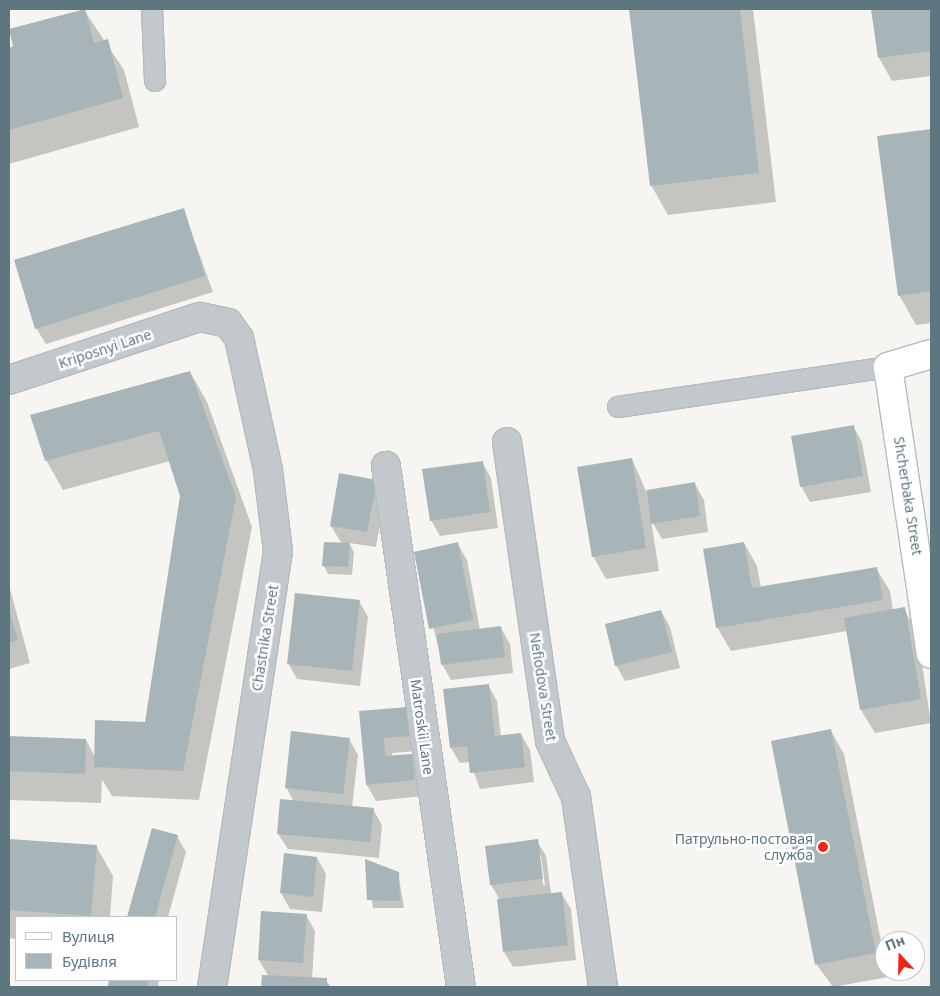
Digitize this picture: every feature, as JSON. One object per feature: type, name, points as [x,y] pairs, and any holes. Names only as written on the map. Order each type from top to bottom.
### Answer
[{"type":"main road","points":[[888,367],[931,354]]},
{"type":"main road","name":"Shcherbaka Street","points":[[888,367],[931,654]]},
{"type":"street","name":"Kriposnyi Lane","points":[[9,380],[200,317]]},
{"type":"street","name":"Chastnika Street","points":[[200,317],[228,323],[239,338],[268,470],[278,551],[212,987]]},
{"type":"street","name":"Nefiodova Street","points":[[507,442],[550,741],[576,796],[603,987]]},
{"type":"street","name":"Matroskii Lane","points":[[386,466],[462,987]]},
{"type":"lane","points":[[152,9],[155,80]]},
{"type":"lane","points":[[618,407],[888,367]]},
{"type":"building","points":[[85,9],[94,43],[108,39],[123,98],[9,130],[9,48],[13,46],[9,29]]},
{"type":"building","points":[[629,9],[740,9],[759,173],[650,186]]},
{"type":"building","points":[[871,9],[931,9],[931,51],[878,58]]},
{"type":"building","points":[[931,129],[931,291],[898,296],[877,136]]},
{"type":"building","points":[[184,208],[205,276],[35,329],[14,260]]},
{"type":"building","points":[[190,371],[236,497],[183,771],[94,767],[95,720],[145,722],[180,496],[159,431],[45,461],[30,415]]},
{"type":"building","points":[[854,425],[863,476],[800,487],[791,436]]},
{"type":"building","points":[[632,458],[646,548],[592,557],[577,467]]},
{"type":"building","points":[[483,461],[490,512],[430,521],[422,469]]},
{"type":"building","points":[[339,473],[377,480],[367,532],[330,526]]},
{"type":"building","points":[[695,482],[700,516],[651,524],[647,490]]},
{"type":"building","points":[[324,542],[350,543],[348,567],[322,566]]},
{"type":"building","points":[[458,542],[473,620],[429,629],[414,552]]},
{"type":"building","points":[[744,542],[752,588],[877,567],[883,600],[716,628],[703,549]]},
{"type":"building","points":[[295,593],[360,600],[352,671],[287,664]]},
{"type":"building","points":[[905,607],[921,699],[860,710],[844,618]]},
{"type":"building","points":[[9,610],[18,640],[9,643]]},
{"type":"building","points":[[661,610],[672,652],[615,666],[605,624]]},
{"type":"building","points":[[501,626],[505,657],[441,665],[437,634]]},
{"type":"building","points":[[489,684],[495,736],[521,733],[525,767],[470,773],[467,746],[450,748],[443,689]]},
{"type":"building","points":[[407,707],[409,736],[384,738],[385,756],[412,754],[415,780],[366,785],[359,711]]},
{"type":"building","points":[[831,729],[875,953],[815,965],[771,741]]},
{"type":"building","points":[[291,731],[350,738],[343,794],[285,788]]},
{"type":"building","points":[[9,736],[86,739],[85,774],[9,771]]},
{"type":"building","points":[[280,799],[374,808],[370,842],[277,834]]},
{"type":"building","points":[[152,828],[178,835],[155,916],[127,916]]},
{"type":"building","points":[[9,839],[97,845],[91,916],[9,910]]},
{"type":"building","points":[[538,839],[543,879],[490,885],[485,846]]},
{"type":"building","points":[[284,853],[317,857],[313,897],[280,893]]},
{"type":"building","points":[[365,859],[399,872],[400,901],[367,900]]},
{"type":"building","points":[[562,892],[568,945],[503,952],[497,899]]},
{"type":"building","points":[[261,911],[307,914],[303,963],[258,960]]},
{"type":"building","points":[[262,975],[327,978],[327,987],[261,987]]},
{"type":"building","points":[[109,981],[148,981],[148,987],[108,987]]},
{"type":"place","name":"Патрульно-постовая служба","points":[[823,847]]}]
